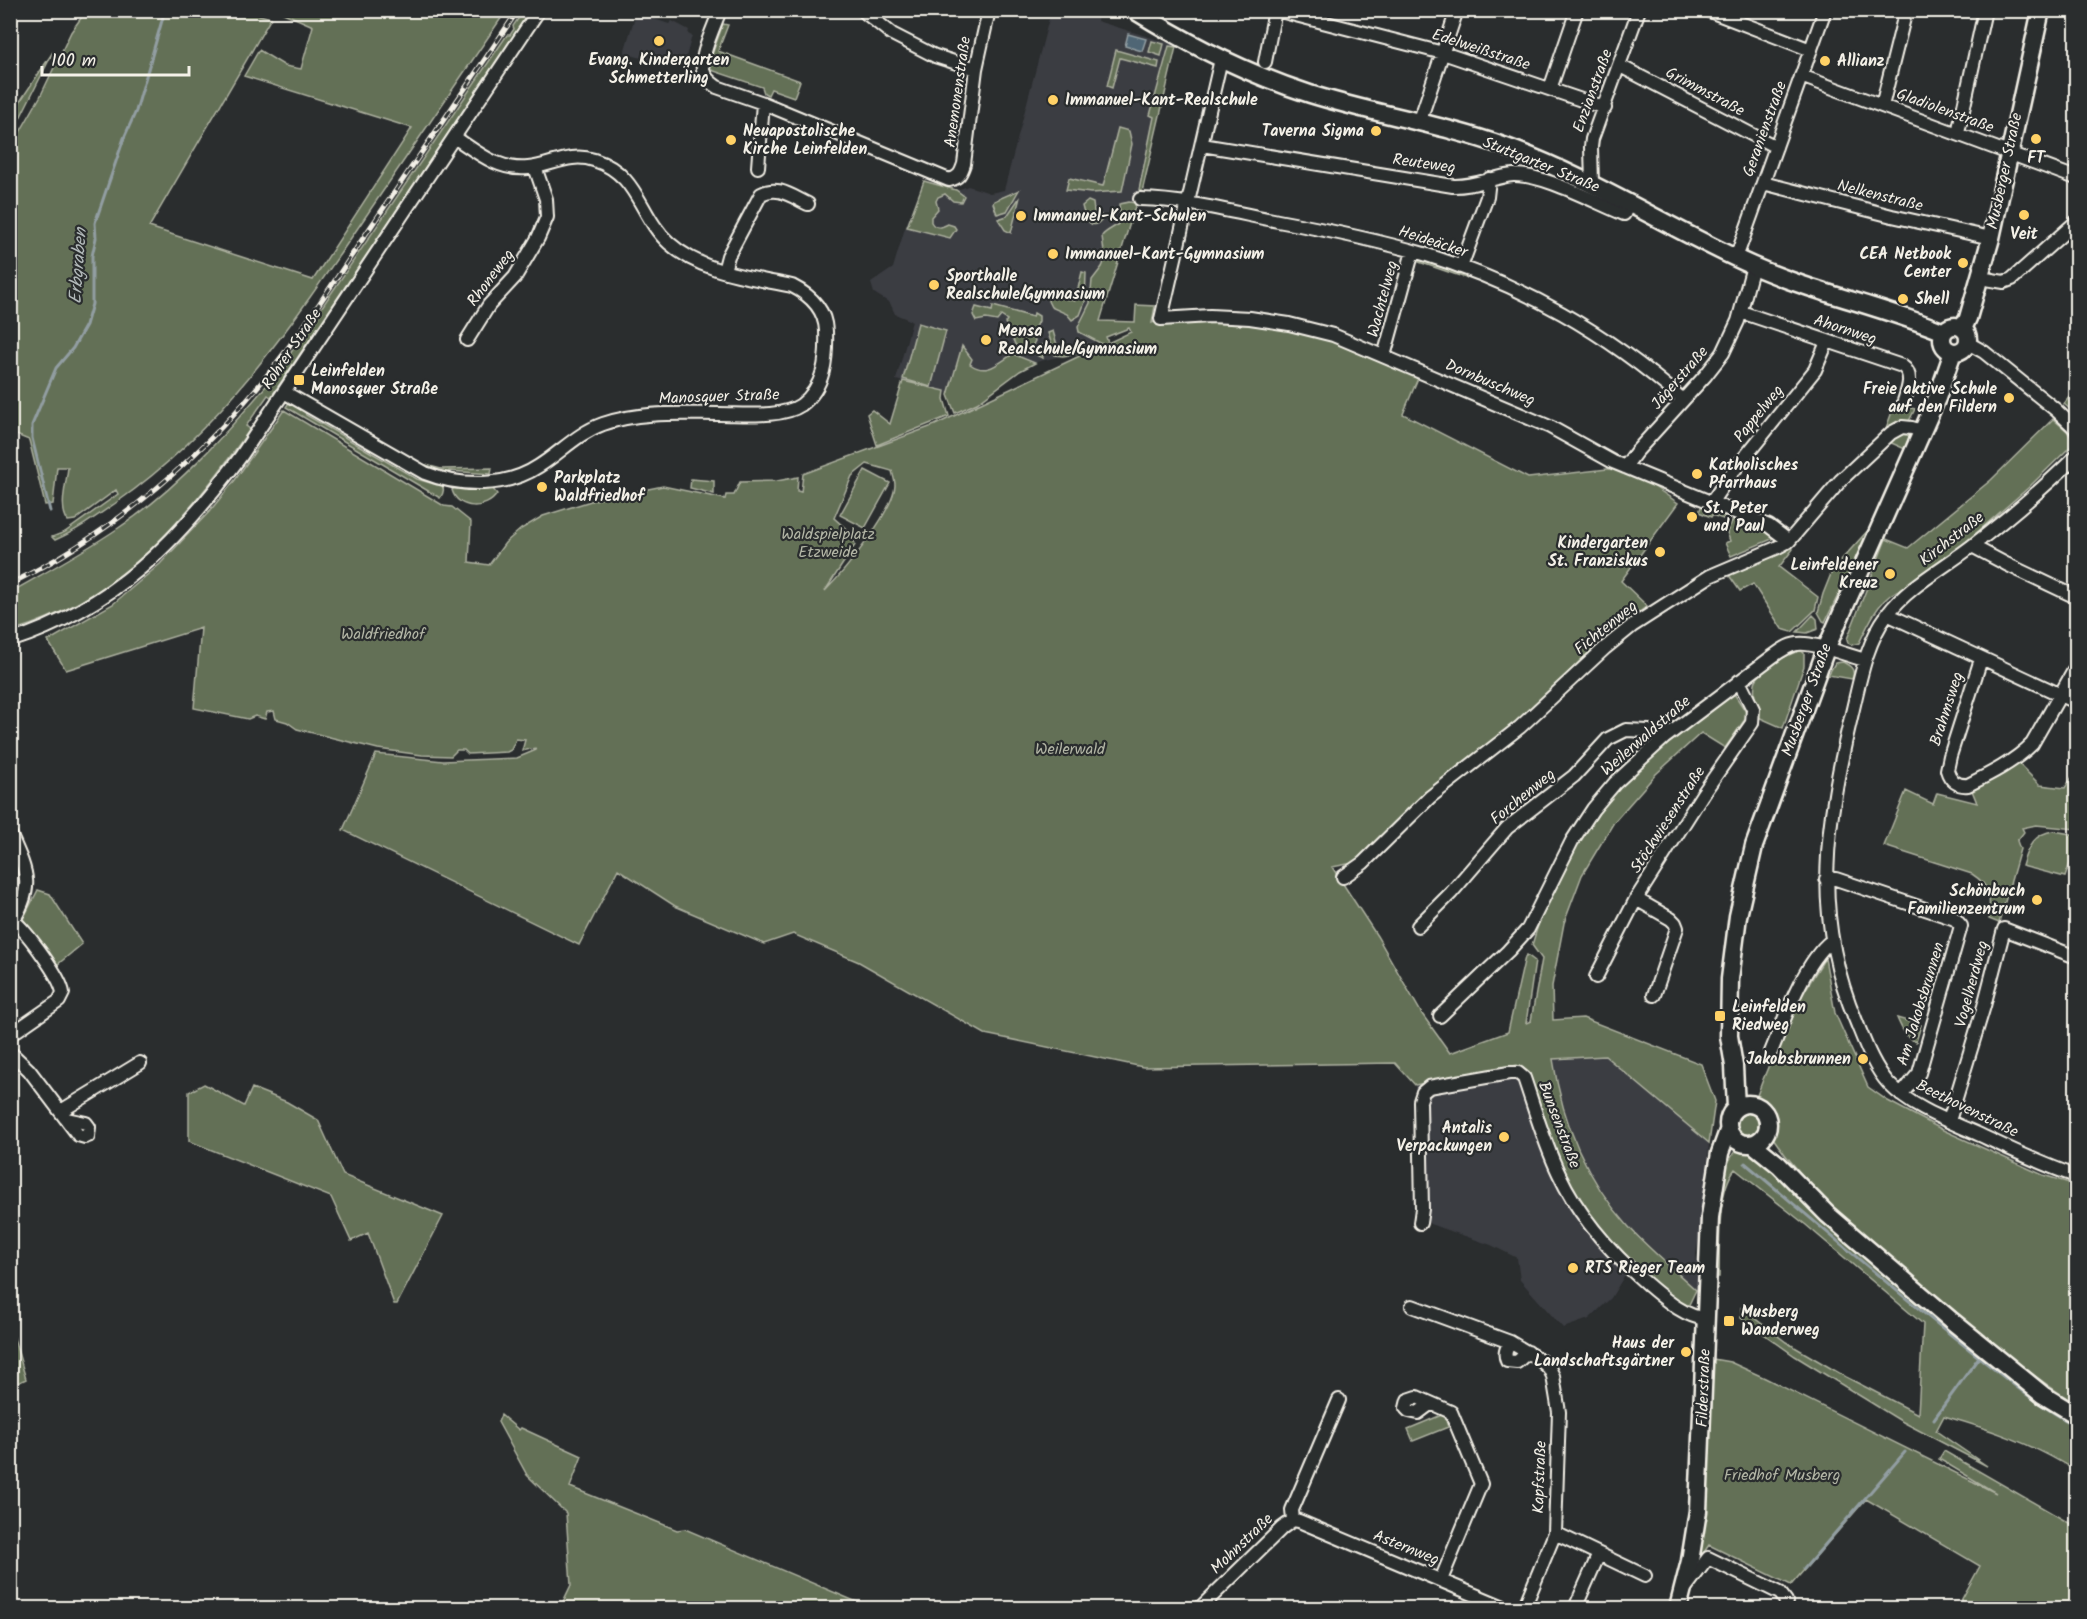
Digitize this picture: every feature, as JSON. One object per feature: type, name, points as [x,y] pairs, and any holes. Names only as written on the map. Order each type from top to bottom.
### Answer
[{"type":"main road","name":"Stuttgarter Straße","points":[[1134,10],[1174,35],[1266,79],[1310,94],[1508,148],[1592,184],[1754,266],[1814,289],[1944,332]]},
{"type":"main road","name":"Musberger Straße","points":[[1965,336],[1991,238],[2041,10]]},
{"type":"main road","points":[[1951,327],[1965,336],[1964,349],[1953,352],[1944,347],[1942,342],[1944,332],[1951,327]]},
{"type":"main road","name":"Musberger Straße","points":[[1746,1138],[1768,1129],[1767,1118],[1762,1109],[1744,1106],[1729,1036],[1729,996],[1735,935],[1742,895],[1765,814],[1826,649],[1937,398],[1953,352]]},
{"type":"main road","name":"Filderstraße","points":[[1678,1608],[1694,1544],[1699,1503],[1710,1217],[1720,1152],[1746,1138],[1728,1118],[1744,1106]]},
{"type":"main road","points":[[1746,1138],[1779,1165],[1827,1214],[1952,1322],[2025,1381],[2076,1415]]},
{"type":"street","name":"Rohrer Straße","points":[[10,641],[58,622],[102,599],[142,568],[187,522],[221,482],[284,392],[539,10]]},
{"type":"street","points":[[720,10],[702,68],[705,75],[717,87],[763,103],[758,167]]},
{"type":"street","points":[[862,10],[892,34],[935,56],[976,69]]},
{"type":"street","name":"Anemonenstraße","points":[[763,103],[943,178],[949,180],[957,177],[964,164],[976,69],[989,10]]},
{"type":"street","points":[[1265,62],[1276,10]]},
{"type":"street","name":"Edelweißstraße","points":[[1276,10],[1443,53],[1605,108]]},
{"type":"street","points":[[1419,123],[1457,10]]},
{"type":"street","points":[[1550,89],[1577,10]]},
{"type":"street","name":"Enzianstraße","points":[[1592,184],[1591,147],[1639,10]]},
{"type":"street","points":[[1707,10],[1723,13],[1811,50]]},
{"type":"street","name":"Geranienstraße","points":[[1736,258],[1825,10]]},
{"type":"street","points":[[1882,106],[1906,10]]},
{"type":"street","points":[[1958,133],[1986,10]]},
{"type":"street","points":[[1188,203],[1221,59]]},
{"type":"street","name":"Grimmstraße","points":[[1620,66],[1776,147]]},
{"type":"street","name":"Gladiolenstraße","points":[[1801,76],[2076,178]]},
{"type":"street","name":"Manosquer Straße","points":[[284,392],[425,473],[450,481],[471,483],[500,481],[530,471],[580,435],[601,424],[625,417],[771,414],[788,411],[800,405],[812,393],[823,373],[826,354],[826,327],[819,308],[813,300],[792,286],[724,271],[696,262],[668,242],[650,219],[629,183],[620,174],[598,162],[572,157],[535,167],[501,166],[486,159],[454,137]]},
{"type":"street","name":"Reuteweg","points":[[1202,145],[1454,186],[1469,186],[1489,179],[1512,175],[1533,177],[1624,214],[1629,202]]},
{"type":"street","name":"Rhoneweg","points":[[467,340],[489,305],[515,278],[547,217],[546,199],[535,167]]},
{"type":"street","points":[[1461,267],[1487,197],[1489,179]]},
{"type":"street","name":"Nelkenstraße","points":[[1763,183],[1892,216],[1991,238]]},
{"type":"street","points":[[724,271],[728,256],[760,194],[776,189],[808,204]]},
{"type":"street","name":"Heideäcker","points":[[1140,200],[1173,200],[1345,234],[1413,251],[1461,267],[1527,295],[1578,322],[1637,361],[1683,400]]},
{"type":"street","name":"Dornbuschweg","points":[[1188,203],[1161,319],[1233,317],[1279,322],[1316,330],[1384,356],[1550,427],[1625,467],[1769,526],[1789,541]]},
{"type":"street","points":[[1980,278],[2004,282],[2012,279],[2076,222]]},
{"type":"street","name":"Wachtelweg","points":[[1384,356],[1413,251]]},
{"type":"street","name":"Jägerstraße","points":[[1625,467],[1723,353],[1741,312],[1754,266]]},
{"type":"street","name":"Ahornweg","points":[[1741,312],[1906,369],[1909,381],[1904,401]]},
{"type":"street","points":[[1965,336],[2076,429]]},
{"type":"street","name":"Pappelweg","points":[[1711,503],[1728,478],[1815,370],[1827,342]]},
{"type":"street","name":"Fichtenweg","points":[[1343,877],[1363,863],[1430,797],[1520,727],[1632,626],[1710,576],[1789,541],[1852,469],[1896,429],[1902,427],[1922,431]]},
{"type":"street","name":"Kirchstraße","points":[[1865,660],[1877,630],[1887,614],[1901,599],[1972,546],[2076,456]]},
{"type":"street","points":[[1972,546],[2076,597]]},
{"type":"street","points":[[1887,614],[2076,702]]},
{"type":"street","name":"Weilerwaldstraße","points":[[1440,1016],[1523,936],[1538,912],[1564,854],[1593,809],[1628,770],[1664,738],[1739,681],[1790,646],[1804,643],[1826,649]]},
{"type":"street","points":[[1826,649],[1865,660]]},
{"type":"street","name":"Brahmsweg","points":[[1981,659],[1950,756],[1947,770],[1954,782],[1968,785],[2022,754],[2040,732],[2061,695]]},
{"type":"street","name":"Beethovenstraße","points":[[1865,660],[1841,759],[1832,814],[1826,879],[1831,941],[1844,992],[1867,1047],[1884,1076],[1901,1095],[1949,1121],[2042,1164],[2076,1176]]},
{"type":"street","points":[[2061,695],[2076,667]]},
{"type":"street","name":"Stöckwiesenstraße","points":[[1596,977],[1636,899],[1702,795],[1752,723],[1753,709],[1739,681]]},
{"type":"street","name":"Forchenweg","points":[[1418,926],[1451,893],[1508,828],[1574,776],[1612,736],[1626,730],[1649,731],[1664,738]]},
{"type":"street","points":[[10,834],[28,882],[24,902],[12,924],[33,944],[59,980],[63,993],[59,1001],[10,1035]]},
{"type":"street","name":"Am Jakobsbrunnen","points":[[1826,879],[1836,879],[1957,914],[1961,926],[1926,1054],[1919,1073],[1901,1095]]},
{"type":"street","points":[[1636,899],[1671,919],[1677,928],[1654,995]]},
{"type":"street","name":"Vogelherdweg","points":[[1949,1121],[1984,1006],[2004,929],[2076,957]]},
{"type":"street","points":[[1771,1052],[1811,963],[1822,948],[1831,941]]},
{"type":"street","points":[[10,1052],[29,1070],[64,1115],[140,1063]]},
{"type":"street","name":"Bunsenstraße","points":[[1420,1222],[1422,1209],[1420,1101],[1423,1092],[1429,1087],[1518,1073],[1524,1078],[1558,1173],[1574,1202],[1594,1230],[1624,1264],[1668,1302],[1690,1316],[1706,1319]]},
{"type":"street","name":"Kapfstraße","points":[[1412,1306],[1510,1342],[1549,1368],[1558,1396],[1559,1412],[1555,1533],[1524,1608]]},
{"type":"street","points":[[1510,1342],[1506,1350],[1507,1361],[1517,1362],[1528,1352]]},
{"type":"street","name":"Mohnstraße","points":[[1200,1608],[1293,1520],[1293,1510],[1339,1400]]},
{"type":"street","points":[[1430,1404],[1447,1409],[1454,1415],[1481,1485],[1441,1580]]},
{"type":"street","name":"Asternweg","points":[[1293,1520],[1506,1608]]},
{"type":"street","points":[[1555,1533],[1645,1576]]},
{"type":"street","points":[[1575,1608],[1599,1554]]},
{"type":"street","points":[[1684,1590],[1708,1558],[1780,1593],[1786,1601],[1785,1608]]},
{"type":"shaded area","name":"Immanuel-Kant-Schulen","points":[[1051,11],[1099,11],[1097,21],[1175,45],[1136,203],[1092,349],[1032,363],[1013,374],[978,401],[896,380],[912,321],[895,314],[890,303],[874,293],[871,283],[893,268],[905,228],[924,182],[954,191],[968,186],[990,193],[1004,190]]},
{"type":"shaded area","name":"Evang. Kindergarten Schmetterling","points":[[636,13],[669,24],[672,21],[689,30],[688,34],[692,36],[685,60],[676,68],[624,53]]},
{"type":"shaded area","points":[[1605,1056],[1709,1143],[1704,1207],[1696,1254],[1698,1281],[1696,1290],[1627,1225],[1588,1172],[1567,1121],[1558,1092],[1553,1059]]},
{"type":"shaded area","points":[[1518,1065],[1629,1268],[1611,1298],[1589,1319],[1563,1328],[1520,1280],[1517,1258],[1491,1245],[1426,1221],[1417,1150],[1415,1085]]},
{"type":"green space","points":[[524,10],[527,11],[527,16],[271,397],[268,395],[246,426],[250,429],[202,494],[148,552],[118,577],[85,599],[50,617],[11,631],[11,592],[104,537],[162,495],[203,457],[277,373],[507,35],[510,35]]},
{"type":"green space","points":[[86,11],[244,11],[271,18],[149,227],[313,280],[412,128],[244,76],[259,50],[285,66],[301,69],[313,26],[281,12],[506,11],[313,292],[255,370],[191,441],[155,473],[95,518],[55,540],[52,537],[65,532],[118,494],[116,490],[75,520],[68,521],[63,502],[68,467],[57,467],[53,504],[45,505],[29,440],[14,434],[11,426],[11,148],[40,97],[71,32]]},
{"type":"green space","points":[[723,24],[728,25],[718,51],[800,81],[794,97],[771,89],[768,95],[764,93],[762,87],[711,70],[710,60]]},
{"type":"green space","points":[[1152,41],[1164,44],[1161,56],[1149,52]]},
{"type":"green space","points":[[1169,46],[1176,47],[1142,192],[1139,190],[1154,117],[1150,115]]},
{"type":"green space","points":[[1116,50],[1159,62],[1158,68],[1120,58],[1112,88],[1107,86]]},
{"type":"green space","points":[[53,52],[11,136],[11,115]]},
{"type":"green space","points":[[1118,128],[1129,131],[1132,144],[1122,191],[1091,193],[1066,190],[1069,178],[1103,186]]},
{"type":"green space","points":[[924,181],[956,190],[964,196],[961,202],[953,201],[945,194],[938,197],[936,201],[938,209],[931,217],[931,222],[936,227],[948,224],[954,226],[956,229],[950,238],[907,227]]},
{"type":"green space","points":[[1019,190],[1007,211],[997,214],[994,201]]},
{"type":"green space","points":[[1020,197],[1011,233],[1005,230],[998,219],[1007,216]]},
{"type":"green space","points":[[1088,201],[1093,203],[1094,211],[1101,215],[1101,220],[1094,225],[1088,221],[1082,206]]},
{"type":"green space","name":"Weilerwald","points":[[1136,203],[1100,321],[1135,322],[1136,305],[1155,306],[1152,323],[1161,319],[1289,324],[1421,371],[1403,414],[1528,478],[1625,467],[1678,503],[1621,581],[1647,606],[1586,655],[1523,718],[1353,863],[1332,867],[1377,936],[1422,1014],[1450,1053],[1508,1032],[1527,955],[1535,961],[1526,1023],[1531,1021],[1542,959],[1532,945],[1541,916],[1563,862],[1598,808],[1647,758],[1733,692],[1748,715],[1725,748],[1701,733],[1656,774],[1614,822],[1582,875],[1564,923],[1552,986],[1553,1020],[1583,1018],[1701,1064],[1715,1101],[1709,1143],[1605,1056],[1553,1059],[1570,1127],[1588,1169],[1600,1189],[1628,1226],[1696,1290],[1685,1313],[1668,1302],[1574,1202],[1517,1065],[1415,1085],[1395,1063],[1143,1067],[985,1034],[859,962],[793,934],[764,944],[675,906],[618,869],[579,945],[343,830],[376,754],[443,761],[517,758],[536,750],[535,748],[522,751],[525,740],[516,739],[511,750],[507,752],[468,754],[464,750],[457,750],[451,756],[422,755],[378,749],[297,729],[287,722],[276,719],[274,711],[267,712],[265,719],[255,716],[248,719],[194,708],[201,628],[66,670],[48,641],[113,604],[160,564],[209,512],[235,480],[284,410],[444,506],[452,507],[471,522],[469,562],[489,565],[505,543],[521,529],[543,516],[594,500],[663,486],[725,499],[726,495],[734,495],[740,482],[777,481],[798,477],[797,491],[801,492],[803,474],[935,425],[1088,352],[1063,356],[1055,355],[1053,348],[1042,350],[1043,358],[1038,356],[1035,353],[1041,345],[1052,345],[1048,333],[1053,331],[1059,352],[1085,346],[1085,344],[1092,345],[1093,350],[1104,345],[1079,332],[1078,327],[1090,303],[1092,280],[1105,260],[1102,236],[1121,221],[1119,204]],"holes":[[[1129,328],[1131,332],[1108,343],[1106,337]],[[867,464],[892,471],[895,485],[892,496],[867,541],[825,591],[855,545],[853,535],[834,518],[852,476]]]},
{"type":"green space","points":[[1420,258],[1468,274],[1466,278],[1419,262]]},
{"type":"green space","points":[[1082,272],[1086,273],[1085,302],[1080,315],[1072,320],[1067,314],[1051,307],[1048,301],[1050,295],[1075,301]]},
{"type":"green space","points":[[993,306],[1033,317],[1034,313],[1039,316],[1033,333],[1035,341],[1030,350],[1024,352],[1014,343],[1005,323],[1007,320],[1001,316],[997,321],[986,319],[976,321],[973,315],[976,307],[992,311]]},
{"type":"green space","points":[[918,323],[946,331],[931,387],[903,379]]},
{"type":"green space","points":[[962,346],[972,359],[970,364],[982,369],[992,367],[1013,354],[1035,363],[1020,371],[977,403],[955,413],[948,395]]},
{"type":"green space","points":[[903,381],[945,391],[944,399],[949,416],[877,445],[867,414],[872,410],[890,424]]},
{"type":"green space","points":[[2076,388],[2076,414],[2064,404]]},
{"type":"green space","points":[[290,401],[304,408],[306,415],[417,479],[437,485],[440,483],[443,492],[440,498],[286,407]]},
{"type":"green space","points":[[1895,404],[1915,409],[1906,427],[1910,433],[1905,449],[1887,441],[1897,432],[1895,424],[1886,428]]},
{"type":"green space","points":[[2053,419],[2067,431],[2073,440],[2071,446],[2028,488],[1968,540],[1904,588],[1888,597],[1876,611],[1859,643],[1852,645],[1848,643],[1847,639],[1886,539],[1908,548],[1991,480]]},
{"type":"green space","points":[[426,465],[441,469],[492,468],[491,474],[449,471],[445,475],[424,467]]},
{"type":"green space","points":[[865,470],[890,483],[865,528],[840,515]]},
{"type":"green space","points":[[691,479],[714,481],[714,494],[690,488]]},
{"type":"green space","points":[[456,486],[474,489],[492,488],[497,494],[487,503],[466,505],[455,497],[452,490]]},
{"type":"green space","points":[[1702,505],[1725,514],[1723,519],[1699,512]]},
{"type":"green space","points":[[1734,518],[1770,532],[1772,539],[1731,556],[1725,543],[1730,541],[1727,532]]},
{"type":"green space","points":[[1871,527],[1825,622],[1818,612],[1833,569]]},
{"type":"green space","points":[[1792,546],[1793,549],[1779,567],[1818,597],[1815,610],[1792,632],[1782,629],[1753,584],[1740,591],[1726,571]]},
{"type":"green space","points":[[1813,615],[1817,619],[1818,629],[1807,633],[1797,632]]},
{"type":"green space","points":[[1801,651],[1804,653],[1804,666],[1783,728],[1758,717],[1755,683],[1762,673],[1775,663]]},
{"type":"green space","points":[[1843,662],[1852,669],[1852,679],[1828,675],[1835,663]]},
{"type":"green space","points":[[2016,761],[2040,785],[2065,788],[2076,771],[2076,829],[2036,825],[2022,828],[2024,832],[2017,841],[2020,849],[1999,923],[1989,919],[1988,893],[1983,883],[1972,874],[1884,846],[1906,791],[1933,804],[1937,793],[1977,803],[1971,788]]},
{"type":"green space","points":[[2054,831],[2076,835],[2076,846],[2065,877],[2022,866],[2026,853],[2036,838]]},
{"type":"green space","points":[[38,890],[50,894],[82,944],[57,965],[23,919]]},
{"type":"green space","points":[[1825,958],[1835,1013],[1868,1087],[1888,1101],[1943,1130],[2043,1175],[2076,1185],[2076,1404],[2037,1378],[2000,1349],[1845,1218],[1789,1160],[1773,1138],[1774,1114],[1768,1106],[1756,1098],[1786,1026]]},
{"type":"green space","points":[[1897,1018],[1921,1025],[1916,1042],[1906,1035]]},
{"type":"green space","points":[[204,1084],[244,1106],[252,1088],[287,1102],[318,1120],[343,1175],[443,1216],[397,1304],[394,1304],[368,1233],[351,1241],[331,1197],[189,1141],[189,1092]]},
{"type":"green space","points":[[1748,1109],[1758,1113],[1762,1123],[1758,1133],[1748,1137],[1738,1133],[1734,1123],[1738,1113]]},
{"type":"green space","points":[[1739,1149],[1747,1149],[1767,1162],[1788,1186],[1860,1252],[2076,1419],[2076,1471],[2012,1439],[1944,1416],[1936,1431],[1987,1466],[1901,1421],[1795,1356],[1741,1318],[1741,1308],[1786,1342],[1846,1377],[1918,1414],[1923,1324],[1806,1225],[1735,1169],[1729,1179],[1722,1206],[1719,1277],[1714,1277],[1720,1190],[1724,1172]]},
{"type":"green space","points":[[10,1325],[26,1379],[11,1386],[10,1386]]},
{"type":"green space","name":"Friedhof Musberg","points":[[1713,1359],[1730,1362],[1765,1378],[1996,1493],[1939,1459],[1944,1451],[2076,1527],[2076,1608],[1957,1608],[1980,1566],[1866,1499],[1791,1585],[1709,1545],[1697,1562]]},
{"type":"green space","points":[[1444,1414],[1448,1427],[1413,1441],[1408,1429]]},
{"type":"green space","points":[[501,1415],[519,1430],[521,1428],[582,1456],[570,1487],[677,1530],[685,1529],[871,1608],[560,1608],[571,1585],[566,1513],[527,1475],[498,1422]]},
{"type":"water","points":[[1128,34],[1146,39],[1142,51],[1125,46]]},
{"type":"waterway","name":"Erbgraben","points":[[50,511],[32,438],[32,425],[56,368],[73,348],[86,325],[92,304],[95,223],[124,138],[136,111],[163,17]]},
{"type":"waterway","points":[[1745,1163],[1992,1368],[2033,1399],[2076,1426]]},
{"type":"waterway","points":[[1934,1419],[1979,1357]]},
{"type":"waterway","points":[[1804,1569],[1905,1452]]},
{"type":"railway","points":[[10,584],[80,544],[114,522],[146,497],[205,444],[260,384],[304,326],[518,10]]},
{"type":"place","name":"Evang. Kindergarten Schmetterling","points":[[659,41]]},
{"type":"place","name":"Allianz","points":[[1825,61]]},
{"type":"place","name":"Immanuel-Kant-Realschule","points":[[1053,100]]},
{"type":"place","name":"Taverna Sigma","points":[[1376,131]]},
{"type":"place","name":"FT","points":[[2036,139]]},
{"type":"place","name":"Neuapostolische Kirche Leinfelden","points":[[731,140]]},
{"type":"place","name":"Veit","points":[[2024,215]]},
{"type":"place","name":"Immanuel-Kant-Schulen","points":[[1021,216]]},
{"type":"place","name":"Immanuel-Kant-Gymnasium","points":[[1053,254]]},
{"type":"place","name":"CEA Netbook Center","points":[[1963,263]]},
{"type":"place","name":"Sporthalle Realschule/Gymnasium","points":[[934,285]]},
{"type":"place","name":"Shell","points":[[1903,299]]},
{"type":"place","name":"Mensa Realschule/Gymnasium","points":[[986,340]]},
{"type":"place","name":"Leinfelden Manosquer Straße","points":[[299,380]]},
{"type":"place","name":"Freie aktive Schule auf den Fildern","points":[[2009,398]]},
{"type":"place","name":"Katholisches Pfarrhaus","points":[[1697,474]]},
{"type":"place","name":"Parkplatz Waldfriedhof","points":[[542,487]]},
{"type":"place","name":"St. Peter und Paul","points":[[1692,517]]},
{"type":"place","name":"Kindergarten St. Franziskus","points":[[1660,552]]},
{"type":"place","name":"Leinfeldener Kreuz","points":[[1890,574]]},
{"type":"place","name":"Schönbuch Familienzentrum","points":[[2037,900]]},
{"type":"place","name":"Leinfelden Riedweg","points":[[1720,1016]]},
{"type":"place","name":"Jakobsbrunnen","points":[[1863,1059]]},
{"type":"place","name":"Antalis Verpackungen","points":[[1504,1137]]},
{"type":"place","name":"RTS Rieger Team","points":[[1573,1268]]},
{"type":"place","name":"Musberg Wanderweg","points":[[1729,1321]]},
{"type":"place","name":"Haus der Landschaftsgärtner","points":[[1686,1352]]},
{"type":"park label","name":"Waldspielplatz Etzweide","points":[[828,543]]},
{"type":"park label","name":"Waldfriedhof","points":[[383,634]]}]
